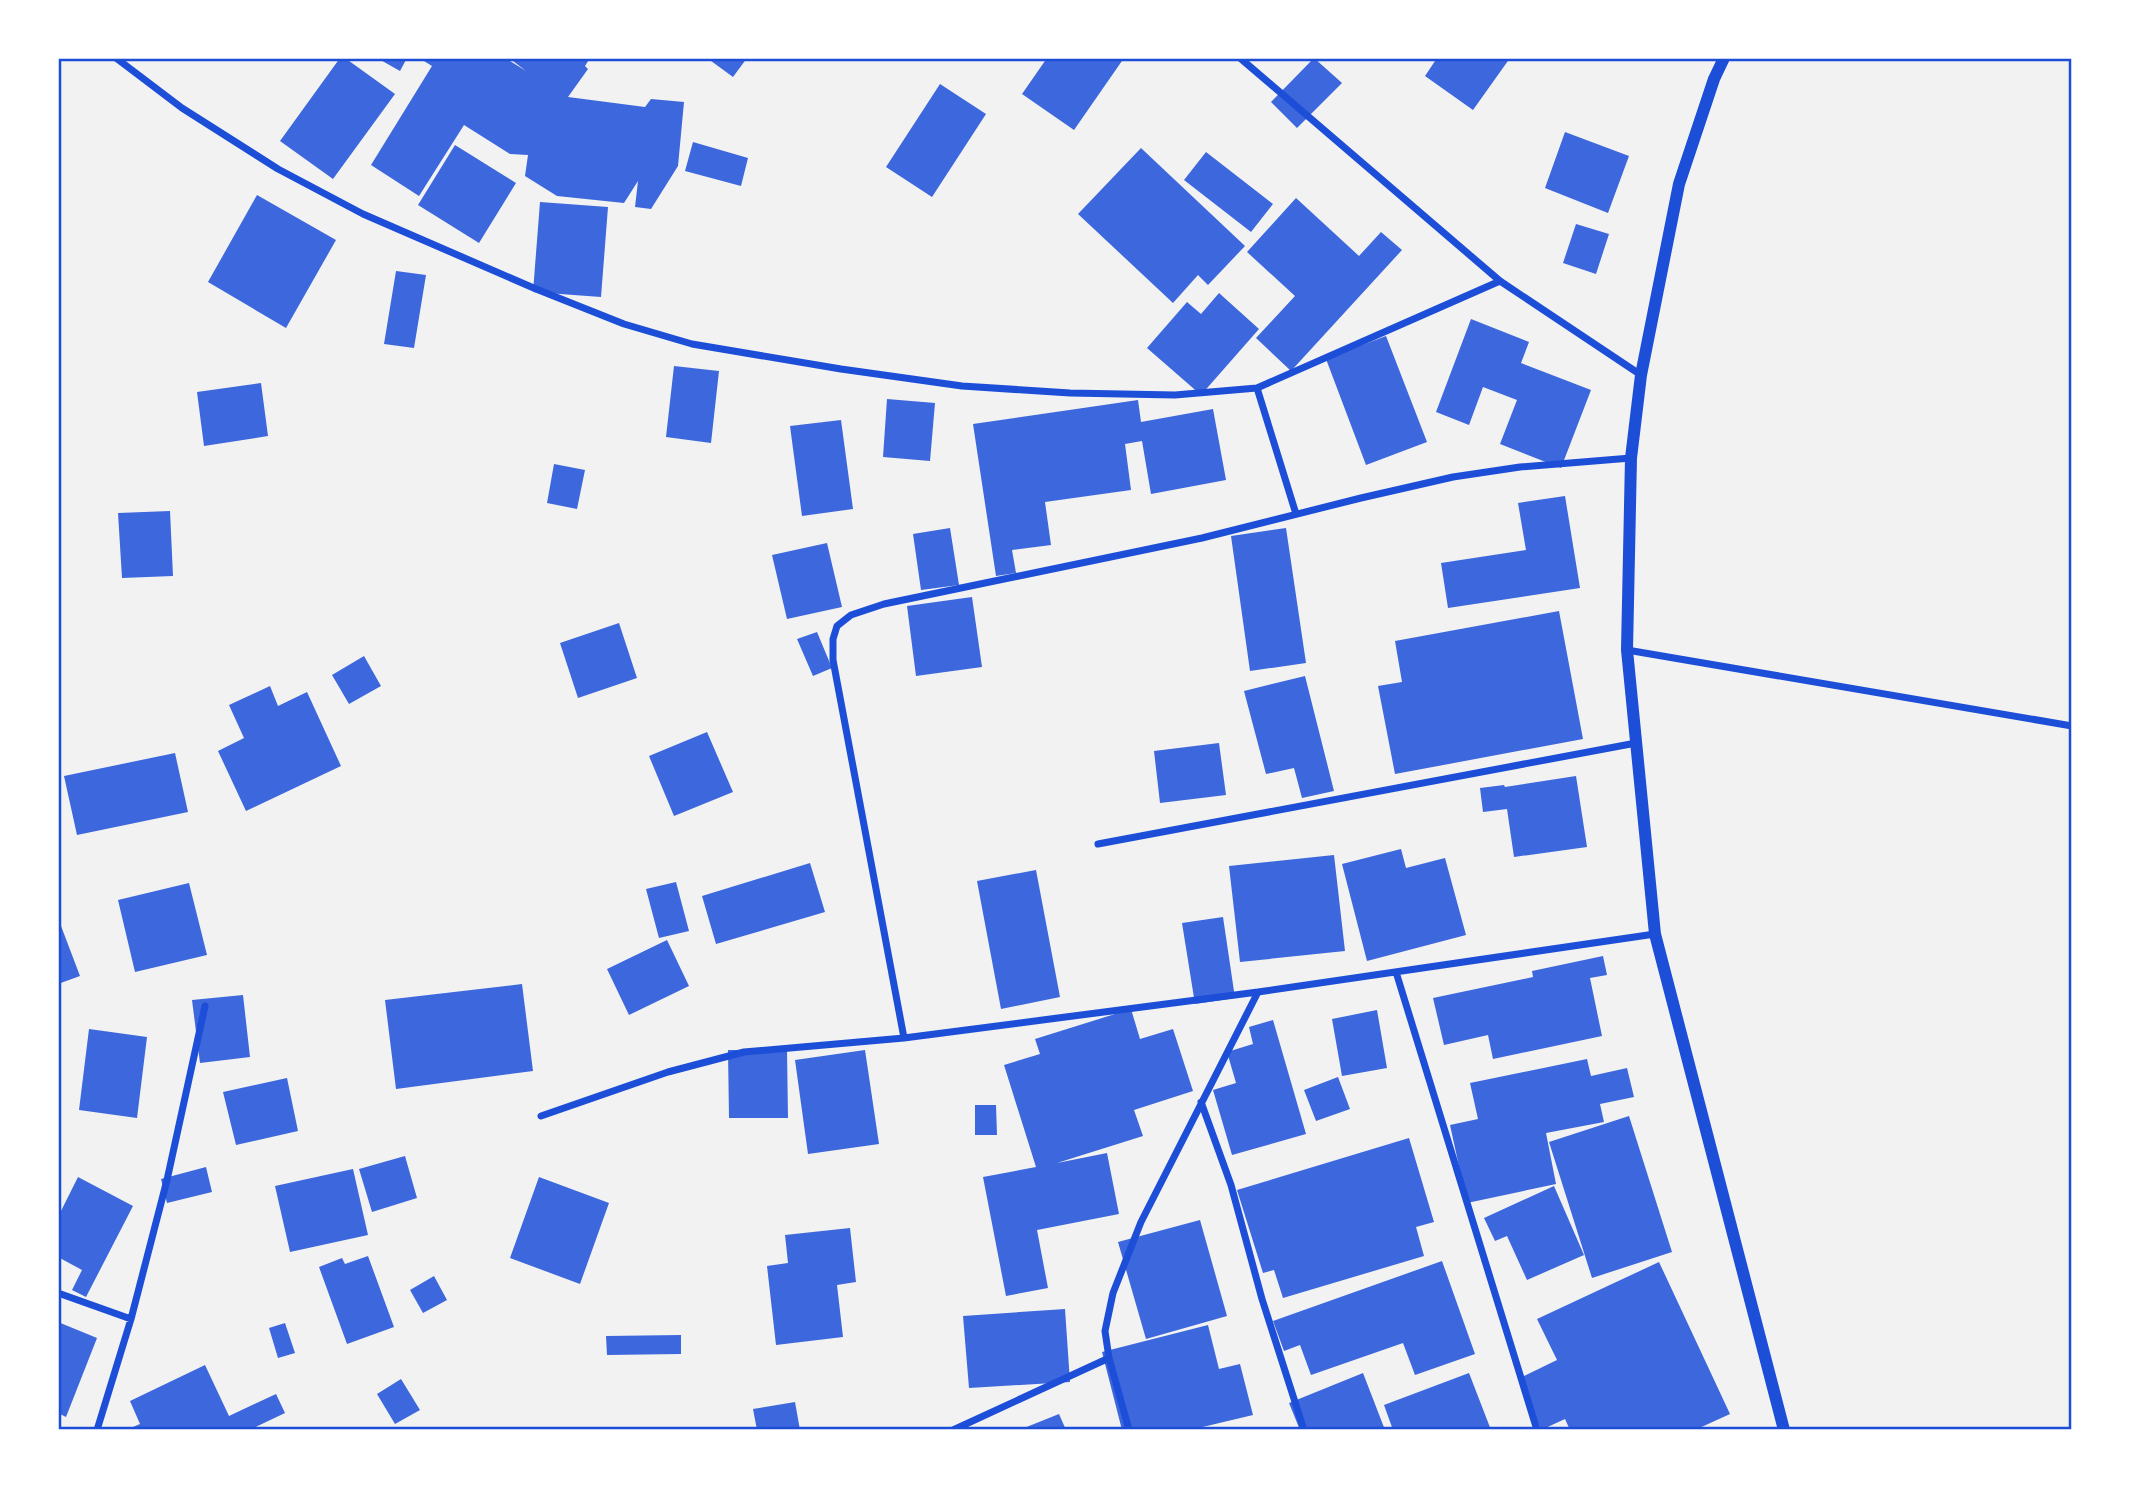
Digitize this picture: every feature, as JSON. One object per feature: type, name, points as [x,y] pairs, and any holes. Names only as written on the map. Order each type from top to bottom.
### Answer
[{"type":"street","points":[[116,58],[182,108],[278,169],[363,214],[536,289],[624,324],[692,344],[841,369],[962,386],[1069,393],[1175,395],[1257,388],[1500,281]]},
{"type":"street","points":[[1240,58],[1500,281],[1640,375]]},
{"type":"street","points":[[1724,58],[1714,79],[1679,184],[1640,375],[1631,457],[1627,650],[1654,934],[1784,1430]]},
{"type":"street","points":[[1257,388],[1297,514]]},
{"type":"street","points":[[904,1038],[833,660],[833,639],[837,626],[851,615],[884,604],[1202,538],[1453,477],[1520,467],[1631,457]]},
{"type":"street","points":[[1627,650],[2072,726]]},
{"type":"street","points":[[1098,844],[1636,743]]},
{"type":"street","points":[[541,1116],[718,1057],[744,1052],[904,1038],[1258,992],[1654,934]]},
{"type":"street","points":[[1396,972],[1537,1430]]},
{"type":"street","points":[[1129,1430],[1109,1358],[1105,1331],[1114,1293],[1140,1223],[1258,992]]},
{"type":"street","points":[[97,1430],[131,1319],[167,1180],[205,1006]]},
{"type":"street","points":[[1201,1102],[1231,1185],[1262,1299],[1304,1430]]},
{"type":"street","points":[[58,1293],[131,1319]]},
{"type":"street","points":[[953,1430],[1109,1358]]},
{"type":"building","points":[[340,58],[345,58],[395,94],[333,179],[280,141]]},
{"type":"building","points":[[377,58],[407,58],[400,71]]},
{"type":"building","points":[[426,58],[505,58],[526,71],[509,58],[590,58],[585,66],[588,69],[568,97],[645,107],[651,99],[684,102],[678,166],[651,209],[635,207],[638,181],[624,203],[557,196],[525,176],[528,155],[510,154],[464,125],[419,196],[371,165],[432,66],[424,61]]},
{"type":"building","points":[[707,58],[747,58],[733,77]]},
{"type":"building","points":[[1047,58],[1124,58],[1074,130],[1022,94]]},
{"type":"building","points":[[1314,58],[1342,83],[1297,128],[1271,102]]},
{"type":"building","points":[[1437,58],[1510,58],[1473,110],[1425,76]]},
{"type":"building","points":[[940,84],[986,114],[932,197],[886,167]]},
{"type":"building","points":[[1565,132],[1629,156],[1608,213],[1545,188]]},
{"type":"building","points":[[693,142],[748,158],[741,186],[685,171]]},
{"type":"building","points":[[455,145],[516,183],[479,243],[418,205]]},
{"type":"building","points":[[1141,148],[1245,246],[1208,285],[1198,275],[1173,303],[1078,214]]},
{"type":"building","points":[[1206,152],[1273,204],[1251,232],[1184,180]]},
{"type":"building","points":[[257,195],[336,240],[286,328],[208,282]]},
{"type":"building","points":[[1296,198],[1359,256],[1381,232],[1402,250],[1291,371],[1256,338],[1295,296],[1247,252]]},
{"type":"building","points":[[540,202],[608,207],[601,297],[533,292]]},
{"type":"building","points":[[1576,224],[1609,234],[1596,274],[1563,263]]},
{"type":"building","points":[[396,271],[426,275],[414,348],[384,344]]},
{"type":"building","points":[[1219,293],[1259,329],[1201,395],[1147,348],[1187,302],[1201,314]]},
{"type":"building","points":[[1471,319],[1529,342],[1521,363],[1591,390],[1561,468],[1500,444],[1517,400],[1483,387],[1469,425],[1436,412]]},
{"type":"building","points":[[1386,336],[1427,442],[1366,465],[1326,359]]},
{"type":"building","points":[[674,366],[719,371],[711,443],[666,437]]},
{"type":"building","points":[[261,383],[268,436],[204,446],[197,392]]},
{"type":"building","points":[[887,399],[935,403],[930,461],[883,457]]},
{"type":"building","points":[[1138,400],[1141,422],[1213,409],[1226,480],[1151,494],[1142,441],[1125,444],[1131,490],[1045,502],[1051,545],[1012,550],[1016,573],[996,576],[973,424]]},
{"type":"building","points":[[841,420],[853,509],[802,516],[790,426]]},
{"type":"building","points":[[554,464],[585,470],[577,509],[547,503]]},
{"type":"building","points":[[1565,496],[1580,588],[1448,608],[1441,563],[1526,550],[1518,503]]},
{"type":"building","points":[[170,511],[173,576],[122,578],[118,513]]},
{"type":"building","points":[[950,528],[959,585],[921,590],[913,534]]},
{"type":"building","points":[[1286,528],[1306,663],[1250,671],[1231,536]]},
{"type":"building","points":[[827,543],[842,607],[787,619],[772,555]]},
{"type":"building","points":[[972,597],[982,667],[916,676],[907,606]]},
{"type":"building","points":[[1559,611],[1583,739],[1395,774],[1378,686],[1402,682],[1395,641]]},
{"type":"building","points":[[619,623],[637,678],[578,698],[560,643]]},
{"type":"building","points":[[817,632],[832,668],[813,676],[797,639]]},
{"type":"building","points":[[364,656],[381,686],[349,704],[332,675]]},
{"type":"building","points":[[1305,676],[1334,791],[1302,798],[1294,768],[1266,774],[1244,691]]},
{"type":"building","points":[[270,686],[278,706],[307,692],[341,766],[246,811],[218,751],[244,738],[229,705]]},
{"type":"building","points":[[707,732],[733,792],[674,816],[649,756]]},
{"type":"building","points":[[1219,743],[1226,795],[1160,803],[1154,751]]},
{"type":"building","points":[[175,753],[188,812],[77,835],[64,776]]},
{"type":"building","points":[[1576,776],[1587,847],[1514,857],[1507,809],[1483,812],[1480,788],[1505,787]]},
{"type":"building","points":[[1401,849],[1406,868],[1445,858],[1466,935],[1367,961],[1342,864]]},
{"type":"building","points":[[1334,855],[1345,951],[1240,962],[1229,866]]},
{"type":"building","points":[[810,863],[825,912],[716,944],[702,896]]},
{"type":"building","points":[[1036,870],[1060,997],[1001,1009],[977,881]]},
{"type":"building","points":[[676,882],[689,931],[659,938],[646,889]]},
{"type":"building","points":[[189,883],[207,955],[135,972],[118,900]]},
{"type":"building","points":[[1223,917],[1235,998],[1195,1004],[1182,923]]},
{"type":"building","points":[[58,918],[80,976],[58,984]]},
{"type":"building","points":[[667,940],[689,986],[629,1015],[607,969]]},
{"type":"building","points":[[1603,956],[1607,975],[1590,978],[1602,1036],[1493,1059],[1488,1035],[1444,1045],[1433,998],[1533,977],[1532,971]]},
{"type":"building","points":[[522,984],[533,1071],[396,1089],[385,1000]]},
{"type":"building","points":[[243,995],[250,1057],[200,1063],[192,1000]]},
{"type":"building","points":[[1131,1009],[1140,1039],[1173,1029],[1193,1091],[1134,1110],[1143,1136],[1057,1163],[1107,1153],[1119,1214],[1037,1230],[1048,1288],[1006,1296],[983,1177],[1036,1167],[1004,1065],[1040,1054],[1035,1039]]},
{"type":"building","points":[[1377,1010],[1387,1068],[1342,1076],[1332,1019]]},
{"type":"building","points":[[1273,1020],[1306,1134],[1232,1155],[1213,1090],[1236,1083],[1227,1052],[1253,1044],[1249,1027]]},
{"type":"building","points":[[89,1029],[147,1037],[137,1118],[79,1110]]},
{"type":"building","points":[[728,1050],[787,1050],[788,1118],[729,1118]]},
{"type":"building","points":[[865,1050],[879,1144],[808,1154],[795,1060]]},
{"type":"building","points":[[1587,1059],[1591,1076],[1627,1068],[1634,1097],[1600,1104],[1604,1122],[1546,1133],[1556,1184],[1467,1203],[1450,1125],[1478,1119],[1470,1083]]},
{"type":"building","points":[[1338,1077],[1350,1109],[1316,1121],[1304,1090]]},
{"type":"building","points":[[287,1078],[298,1131],[236,1145],[223,1092]]},
{"type":"building","points":[[975,1105],[996,1105],[997,1135],[975,1135]]},
{"type":"building","points":[[1629,1116],[1672,1252],[1592,1278],[1549,1142]]},
{"type":"building","points":[[1409,1138],[1434,1222],[1416,1227],[1424,1256],[1283,1298],[1274,1270],[1263,1273],[1237,1190]]},
{"type":"building","points":[[405,1156],[417,1198],[372,1212],[359,1169]]},
{"type":"building","points":[[206,1167],[212,1192],[167,1203],[161,1179]]},
{"type":"building","points":[[353,1169],[368,1235],[290,1252],[275,1186]]},
{"type":"building","points":[[78,1177],[133,1206],[86,1297],[72,1290],[82,1270],[58,1257],[58,1217]]},
{"type":"building","points":[[539,1177],[609,1203],[580,1284],[510,1258]]},
{"type":"building","points":[[1554,1186],[1584,1255],[1527,1280],[1507,1236],[1495,1241],[1484,1218]]},
{"type":"building","points":[[1200,1220],[1227,1316],[1146,1339],[1118,1242]]},
{"type":"building","points":[[850,1228],[856,1282],[837,1285],[843,1337],[776,1345],[767,1266],[788,1263],[785,1235]]},
{"type":"building","points":[[368,1256],[394,1327],[347,1344],[319,1267],[342,1258],[345,1264]]},
{"type":"building","points":[[1442,1261],[1475,1354],[1415,1375],[1403,1343],[1311,1375],[1300,1345],[1284,1351],[1273,1321]]},
{"type":"building","points":[[1659,1262],[1730,1414],[1695,1430],[1570,1430],[1565,1419],[1541,1430],[1518,1379],[1557,1360],[1537,1319]]},
{"type":"building","points":[[434,1276],[447,1300],[423,1313],[410,1290]]},
{"type":"building","points":[[1065,1309],[1070,1382],[969,1388],[963,1316]]},
{"type":"building","points":[[58,1322],[97,1338],[66,1417],[58,1413]]},
{"type":"building","points":[[285,1323],[295,1353],[278,1358],[269,1328]]},
{"type":"building","points":[[1208,1325],[1219,1369],[1240,1364],[1253,1415],[1190,1430],[1122,1430],[1102,1352]]},
{"type":"building","points":[[681,1335],[681,1354],[607,1355],[606,1336]]},
{"type":"building","points":[[205,1365],[229,1416],[276,1394],[285,1413],[249,1430],[126,1430],[140,1424],[130,1401]]},
{"type":"building","points":[[1363,1373],[1385,1430],[1300,1430],[1289,1403]]},
{"type":"building","points":[[1469,1373],[1491,1430],[1393,1430],[1384,1405]]},
{"type":"building","points":[[401,1379],[420,1410],[395,1424],[377,1394]]},
{"type":"building","points":[[795,1402],[800,1430],[757,1430],[753,1409]]},
{"type":"building","points":[[1059,1414],[1066,1430],[1019,1430]]}]
